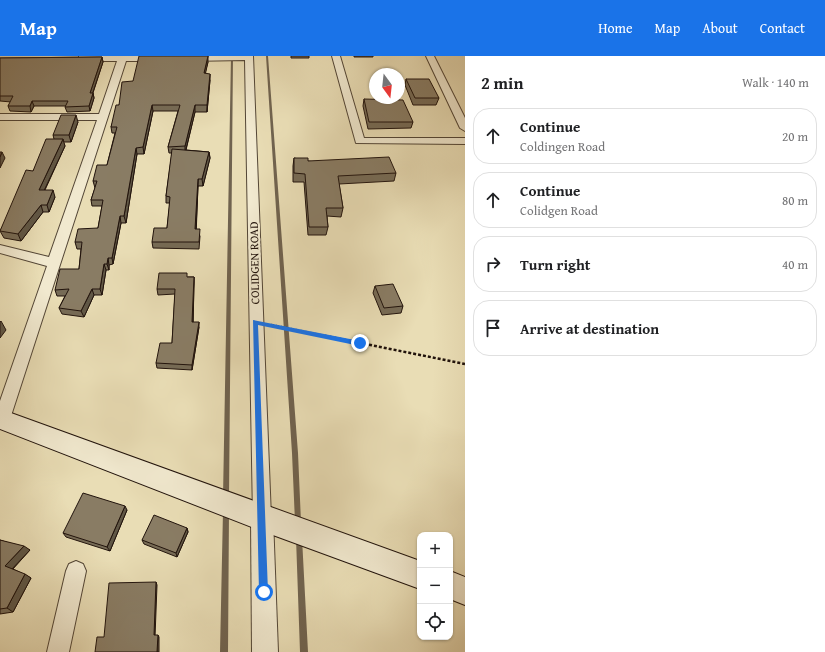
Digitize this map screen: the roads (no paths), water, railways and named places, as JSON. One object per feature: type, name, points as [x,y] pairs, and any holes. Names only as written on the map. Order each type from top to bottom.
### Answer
[{"type":"main road","points":[[1,419],[262,518],[417,574]]},
{"type":"main road","points":[[453,586],[465,591]]},
{"type":"street","points":[[336,56],[360,141],[465,141]]},
{"type":"street","points":[[430,56],[465,128]]},
{"type":"street","points":[[1,419],[123,57]]},
{"type":"street","points":[[77,58],[249,57]]},
{"type":"street","name":"COLIDGEN ROAD","points":[[249,57],[255,322],[262,518]]},
{"type":"street","points":[[0,117],[103,117]]},
{"type":"street","points":[[0,249],[54,264]]},
{"type":"street","points":[[262,518],[265,652]]},
{"type":"street","points":[[58,652],[76,571]]},
{"type":"waterway","points":[[226,497],[232,56]]},
{"type":"waterway","points":[[267,56],[295,453],[298,522]]},
{"type":"waterway","points":[[224,652],[226,511]]},
{"type":"waterway","points":[[299,538],[304,652]]}]
